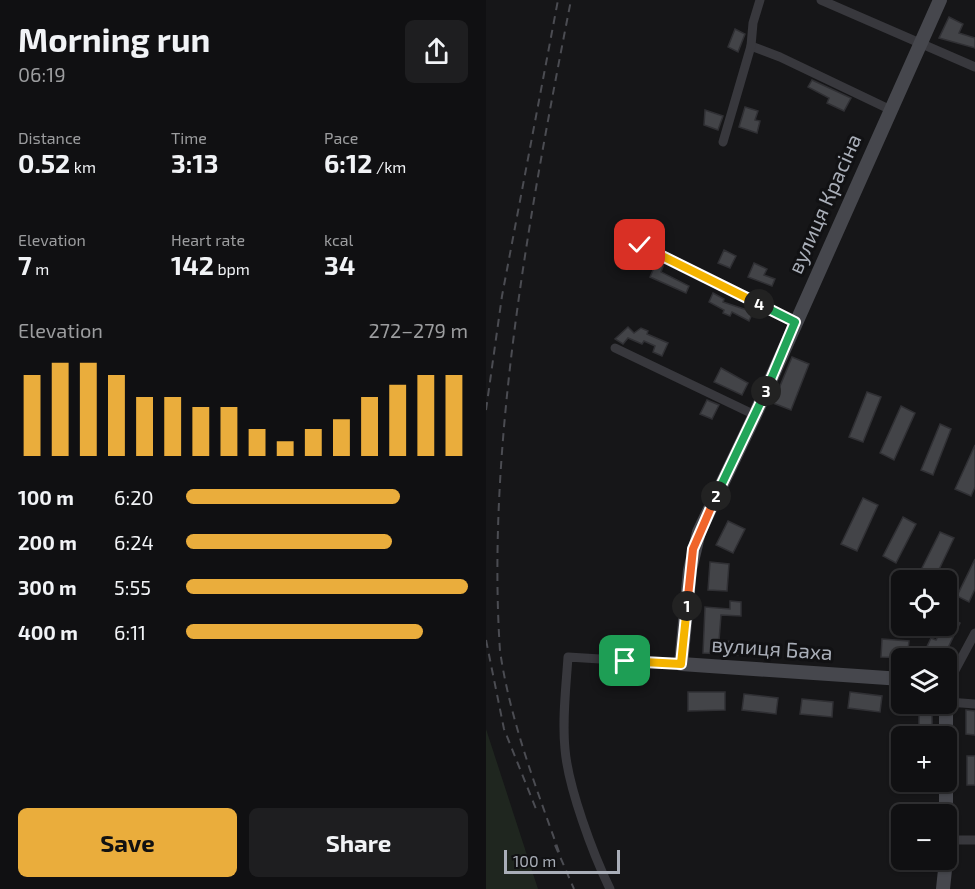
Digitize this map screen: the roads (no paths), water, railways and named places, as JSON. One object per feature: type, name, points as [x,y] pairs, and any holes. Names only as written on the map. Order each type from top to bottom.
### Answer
[{"type":"street","points":[[723,142],[751,46],[753,23],[760,0]]},
{"type":"street","points":[[820,0],[922,42],[975,67]]},
{"type":"street","name":"вулиця Красіна","points":[[681,664],[693,549],[699,532],[755,415],[940,0]]},
{"type":"street","points":[[751,46],[834,81],[891,110]]},
{"type":"street","points":[[640,245],[795,322]]},
{"type":"street","points":[[615,348],[755,415]]},
{"type":"street","points":[[957,672],[975,633]]},
{"type":"street","name":"вулиця Баха","points":[[610,889],[600,867],[567,768],[564,726],[568,657],[891,678]]},
{"type":"street","points":[[957,697],[975,704]]},
{"type":"street","points":[[947,714],[947,804]]},
{"type":"street","points":[[957,843],[975,840]]},
{"type":"street","points":[[943,889],[945,870]]},
{"type":"railway","points":[[486,410],[502,296],[558,0]]},
{"type":"railway","points":[[559,852],[525,753],[504,677],[500,651],[497,572],[500,490],[515,324],[541,159],[571,0]]},
{"type":"railway","points":[[486,640],[504,729],[536,809]]},
{"type":"railway","points":[[555,845],[574,889]]}]
